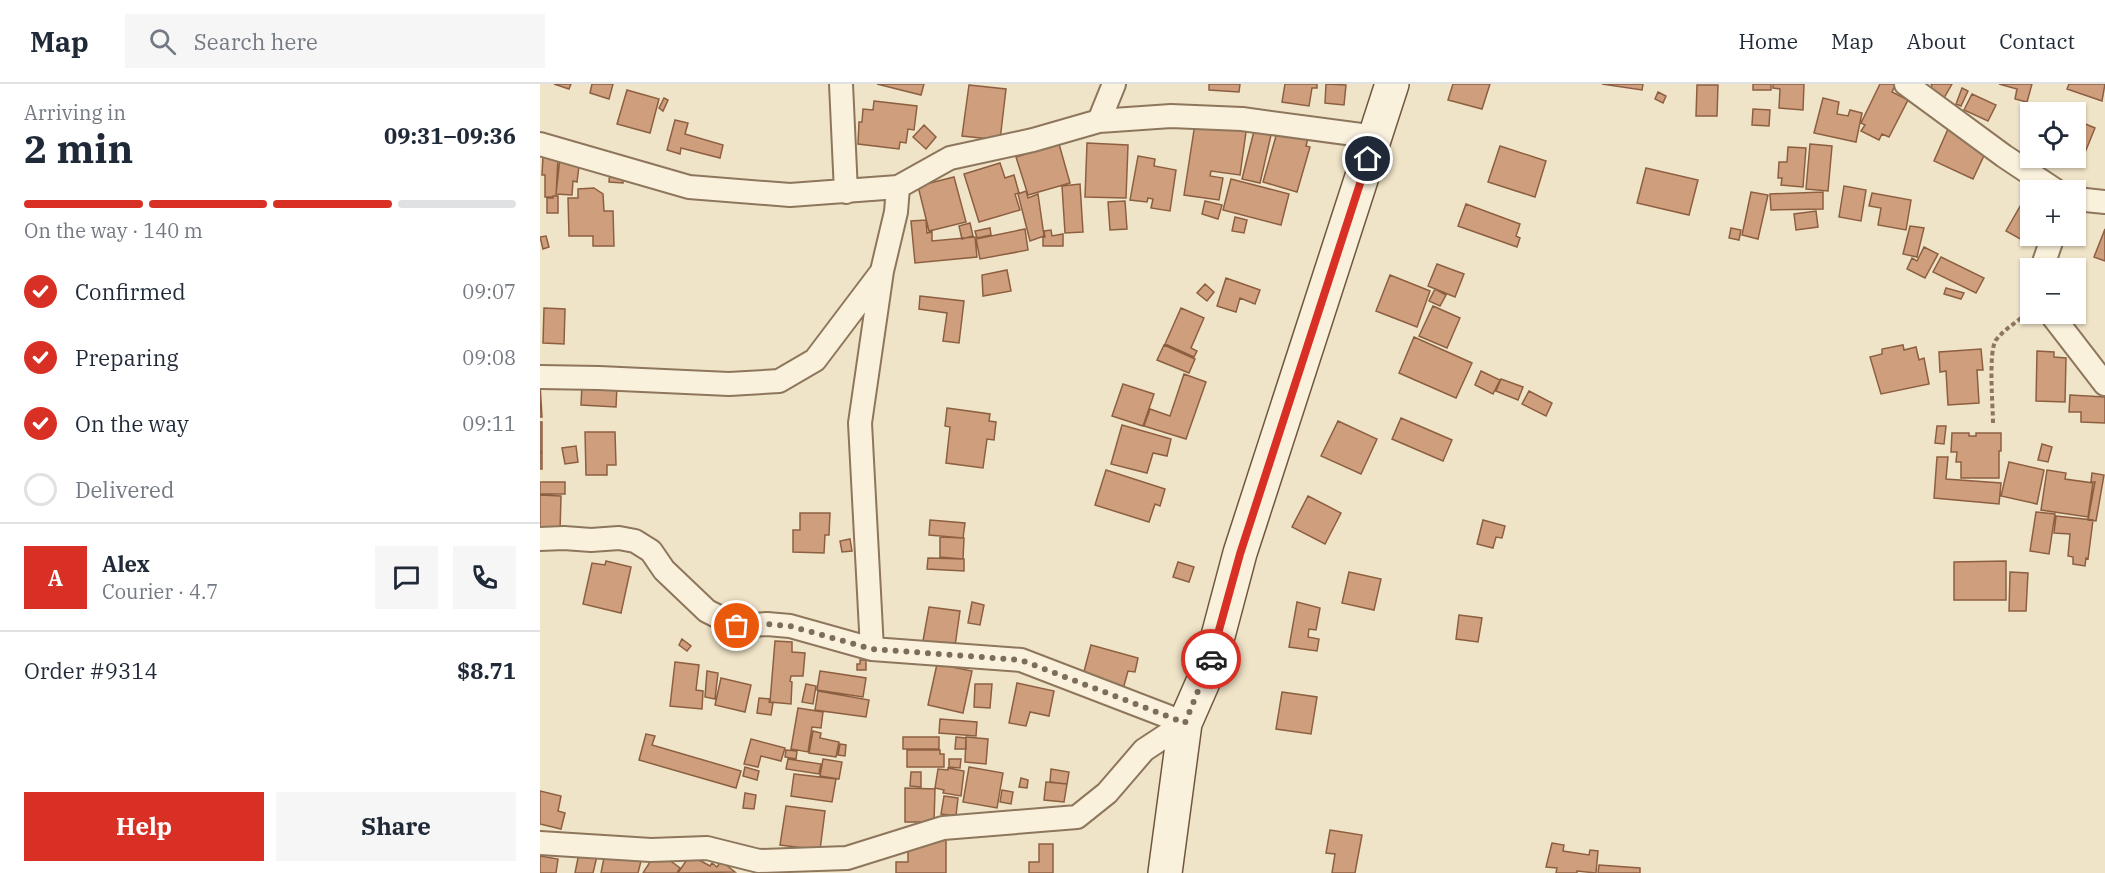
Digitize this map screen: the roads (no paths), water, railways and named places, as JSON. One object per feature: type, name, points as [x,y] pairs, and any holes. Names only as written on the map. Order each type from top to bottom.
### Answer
[{"type":"main road","points":[[1165,873],[1185,723],[1210,666],[1240,554],[1392,84]]},
{"type":"street","points":[[841,84],[846,192]]},
{"type":"street","points":[[1098,121],[1114,84]]},
{"type":"street","points":[[1906,84],[2040,180]]},
{"type":"street","points":[[540,144],[689,187],[790,195],[898,187],[950,158],[1033,140],[1098,121],[1171,116],[1242,119],[1376,137]]},
{"type":"street","points":[[872,649],[860,423],[882,271],[896,212],[898,187]]},
{"type":"street","points":[[2086,200],[2105,202]]},
{"type":"street","points":[[540,377],[729,384],[779,381],[815,360],[882,271]]},
{"type":"street","points":[[2059,324],[2105,384]]},
{"type":"street","points":[[540,539],[619,538],[635,541],[651,551],[664,570],[707,611],[737,626],[767,624],[790,626],[872,649],[1021,660],[1185,723]]},
{"type":"street","points":[[540,843],[651,850],[707,848],[759,861],[848,858],[943,828],[1077,817],[1107,793],[1144,750],[1185,723]]}]
